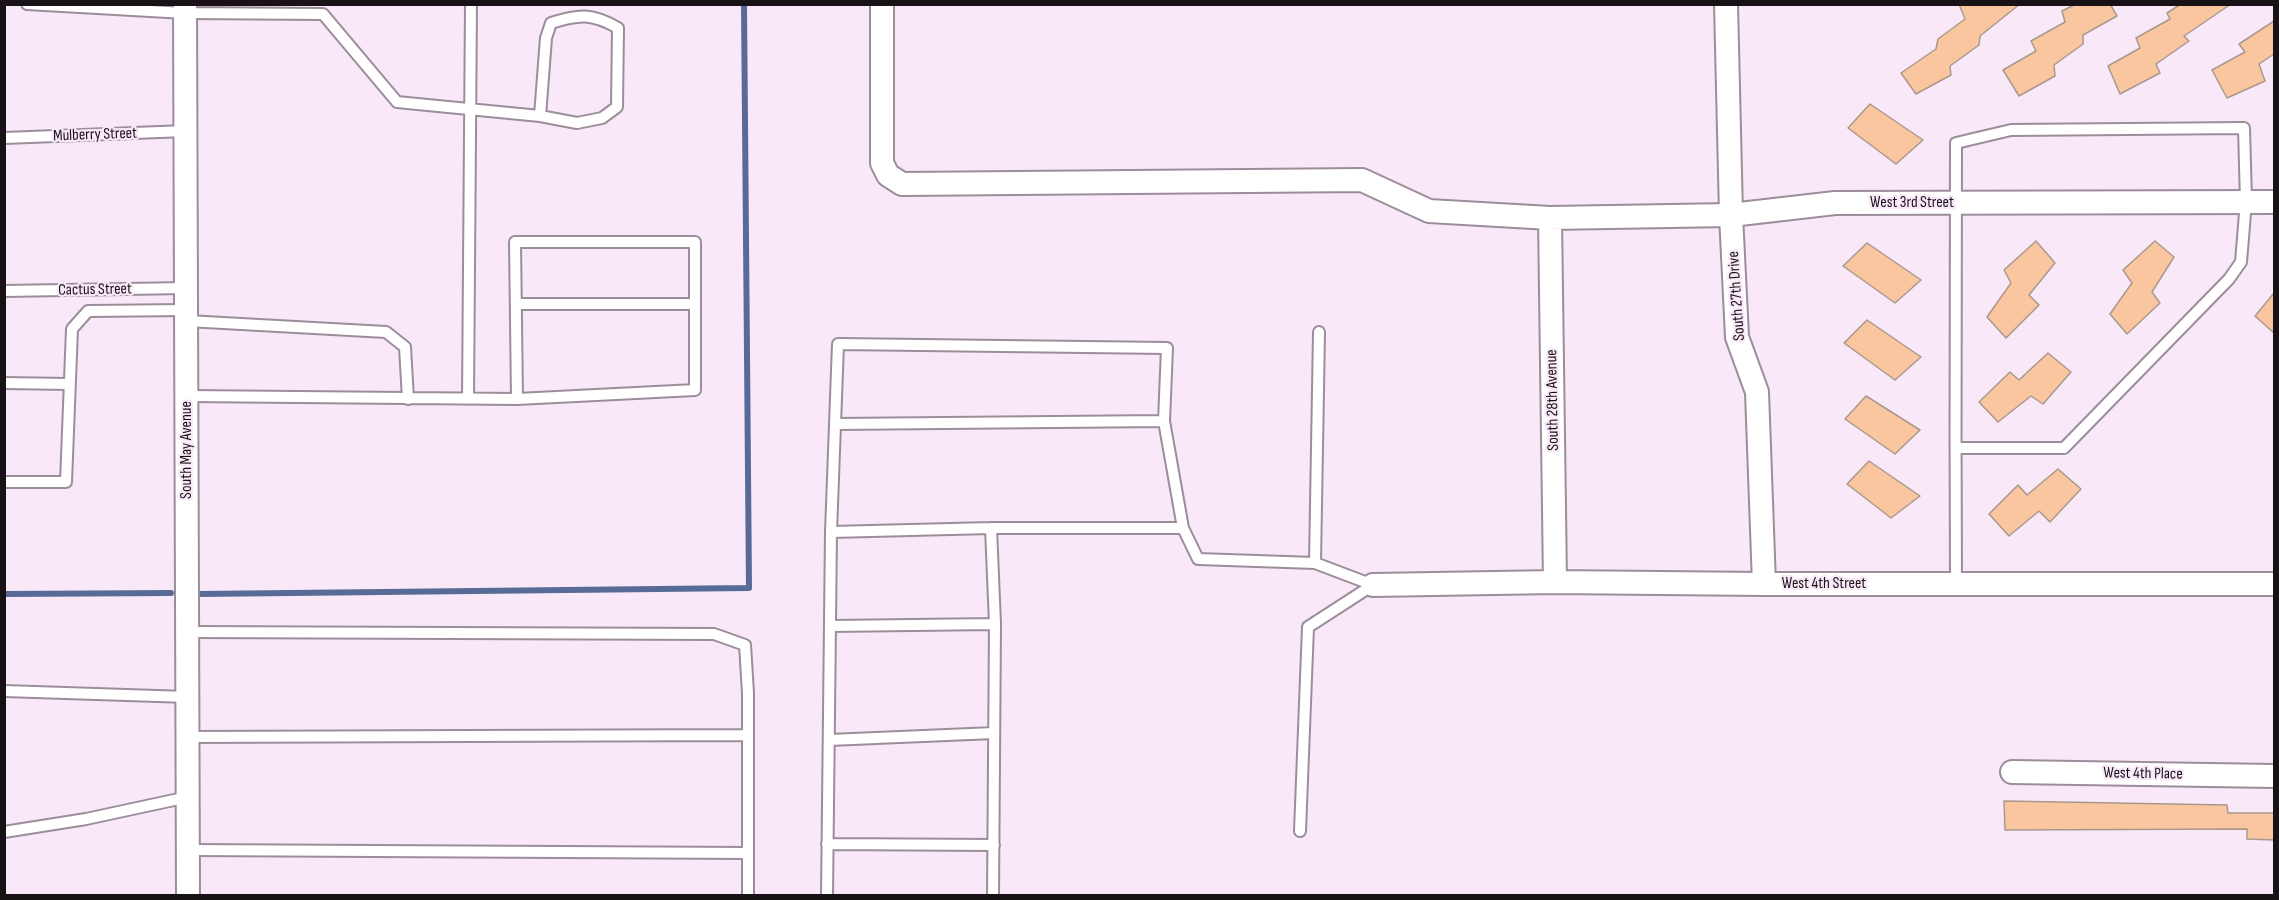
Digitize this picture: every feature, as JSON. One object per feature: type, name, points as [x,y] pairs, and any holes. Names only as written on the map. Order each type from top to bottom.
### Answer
[{"type":"street","name":"West 3rd Street","points":[[882,4],[882,163],[888,175],[902,184],[1362,180],[1429,212],[1550,218],[1731,215],[1835,203],[2274,202]]},
{"type":"street","name":"South 27th Drive","points":[[1726,4],[1731,215],[1737,337],[1756,392],[1764,585]]},
{"type":"street","name":"South May Avenue","points":[[185,9],[188,896]]},
{"type":"street","name":"South 28th Avenue","points":[[1550,218],[1555,582]]},
{"type":"street","name":"West 4th Street","points":[[1373,585],[1555,582],[1764,585],[2274,585]]},
{"type":"street","name":"West 4th Place","points":[[2012,772],[2274,776]]},
{"type":"lane","points":[[27,4],[323,14],[397,102],[540,116],[577,123],[602,118],[617,107],[618,28],[603,19],[575,15],[551,22],[546,38],[540,116]]},
{"type":"lane","points":[[468,399],[471,4]]},
{"type":"lane","points":[[1956,448],[2064,448],[2229,279],[2241,262],[2246,201],[2244,128],[2011,130],[1956,143],[1956,203],[1956,448],[1956,585]]},
{"type":"lane","name":"Mulberry Street","points":[[4,138],[186,131]]},
{"type":"lane","points":[[187,396],[517,399],[695,390],[695,242],[515,242],[517,399]]},
{"type":"lane","name":"Cactus Street","points":[[4,291],[186,306]]},
{"type":"lane","points":[[516,304],[695,304]]},
{"type":"lane","points":[[4,482],[66,482],[72,329],[88,311],[186,306],[386,332],[405,347],[408,399]]},
{"type":"lane","points":[[1316,563],[1319,332]]},
{"type":"lane","points":[[826,896],[831,532],[838,344],[1167,348],[1164,421],[1182,528],[1198,559],[1316,563],[1373,585]]},
{"type":"lane","points":[[4,383],[69,384]]},
{"type":"lane","points":[[836,424],[1164,421]]},
{"type":"lane","points":[[831,532],[991,528],[1182,528]]},
{"type":"lane","points":[[991,528],[995,624],[993,896]]},
{"type":"lane","points":[[1300,831],[1308,627],[1373,585]]},
{"type":"lane","points":[[830,626],[995,624]]},
{"type":"lane","points":[[188,632],[714,634],[745,645],[748,735],[748,896]]},
{"type":"lane","points":[[4,691],[188,697]]},
{"type":"lane","points":[[829,740],[994,733]]},
{"type":"lane","points":[[188,737],[748,735]]},
{"type":"lane","points":[[4,832],[86,819],[188,797]]},
{"type":"lane","points":[[827,844],[994,845]]},
{"type":"lane","points":[[188,850],[748,853]]},
{"type":"building","points":[[1959,4],[2020,4],[1980,36],[1979,45],[1950,66],[1951,75],[1916,94],[1901,73],[1936,49],[1938,39],[1965,19]]},
{"type":"building","points":[[2076,4],[2110,4],[2117,16],[2083,35],[2083,44],[2054,65],[2055,76],[2019,96],[2003,70],[2036,51],[2031,41],[2065,22],[2062,11]]},
{"type":"building","points":[[2181,4],[2231,4],[2184,36],[2189,41],[2156,64],[2160,73],[2120,94],[2108,66],[2140,48],[2136,38],[2170,19],[2167,13]]},
{"type":"building","points":[[2274,21],[2274,54],[2259,64],[2265,81],[2227,98],[2212,70],[2245,52],[2239,44]]},
{"type":"building","points":[[1870,104],[1923,140],[1896,164],[1848,128]]},
{"type":"building","points":[[2036,241],[2055,263],[2029,295],[2039,305],[2006,338],[1987,317],[2011,283],[2004,270]]},
{"type":"building","points":[[2155,241],[2174,257],[2152,292],[2160,303],[2127,334],[2110,314],[2132,283],[2123,270]]},
{"type":"building","points":[[1867,243],[1921,280],[1895,303],[1843,266]]},
{"type":"building","points":[[2274,293],[2274,333],[2255,316]]},
{"type":"building","points":[[1867,320],[1921,357],[1895,380],[1844,343]]},
{"type":"building","points":[[2048,353],[2071,372],[2043,404],[2031,396],[1998,422],[1979,402],[2010,372],[2019,380]]},
{"type":"building","points":[[1866,396],[1920,430],[1895,454],[1845,419]]},
{"type":"building","points":[[1869,461],[1920,496],[1891,518],[1847,484]]},
{"type":"building","points":[[2058,469],[2081,489],[2050,522],[2039,511],[2009,536],[1989,514],[2018,485],[2027,495]]},
{"type":"building","points":[[2004,801],[2227,805],[2228,813],[2274,813],[2274,840],[2247,839],[2247,829],[2005,830]]},
{"type":"waterway","points":[[198,594],[749,588],[744,4]]},
{"type":"waterway","points":[[4,594],[171,593]]}]
